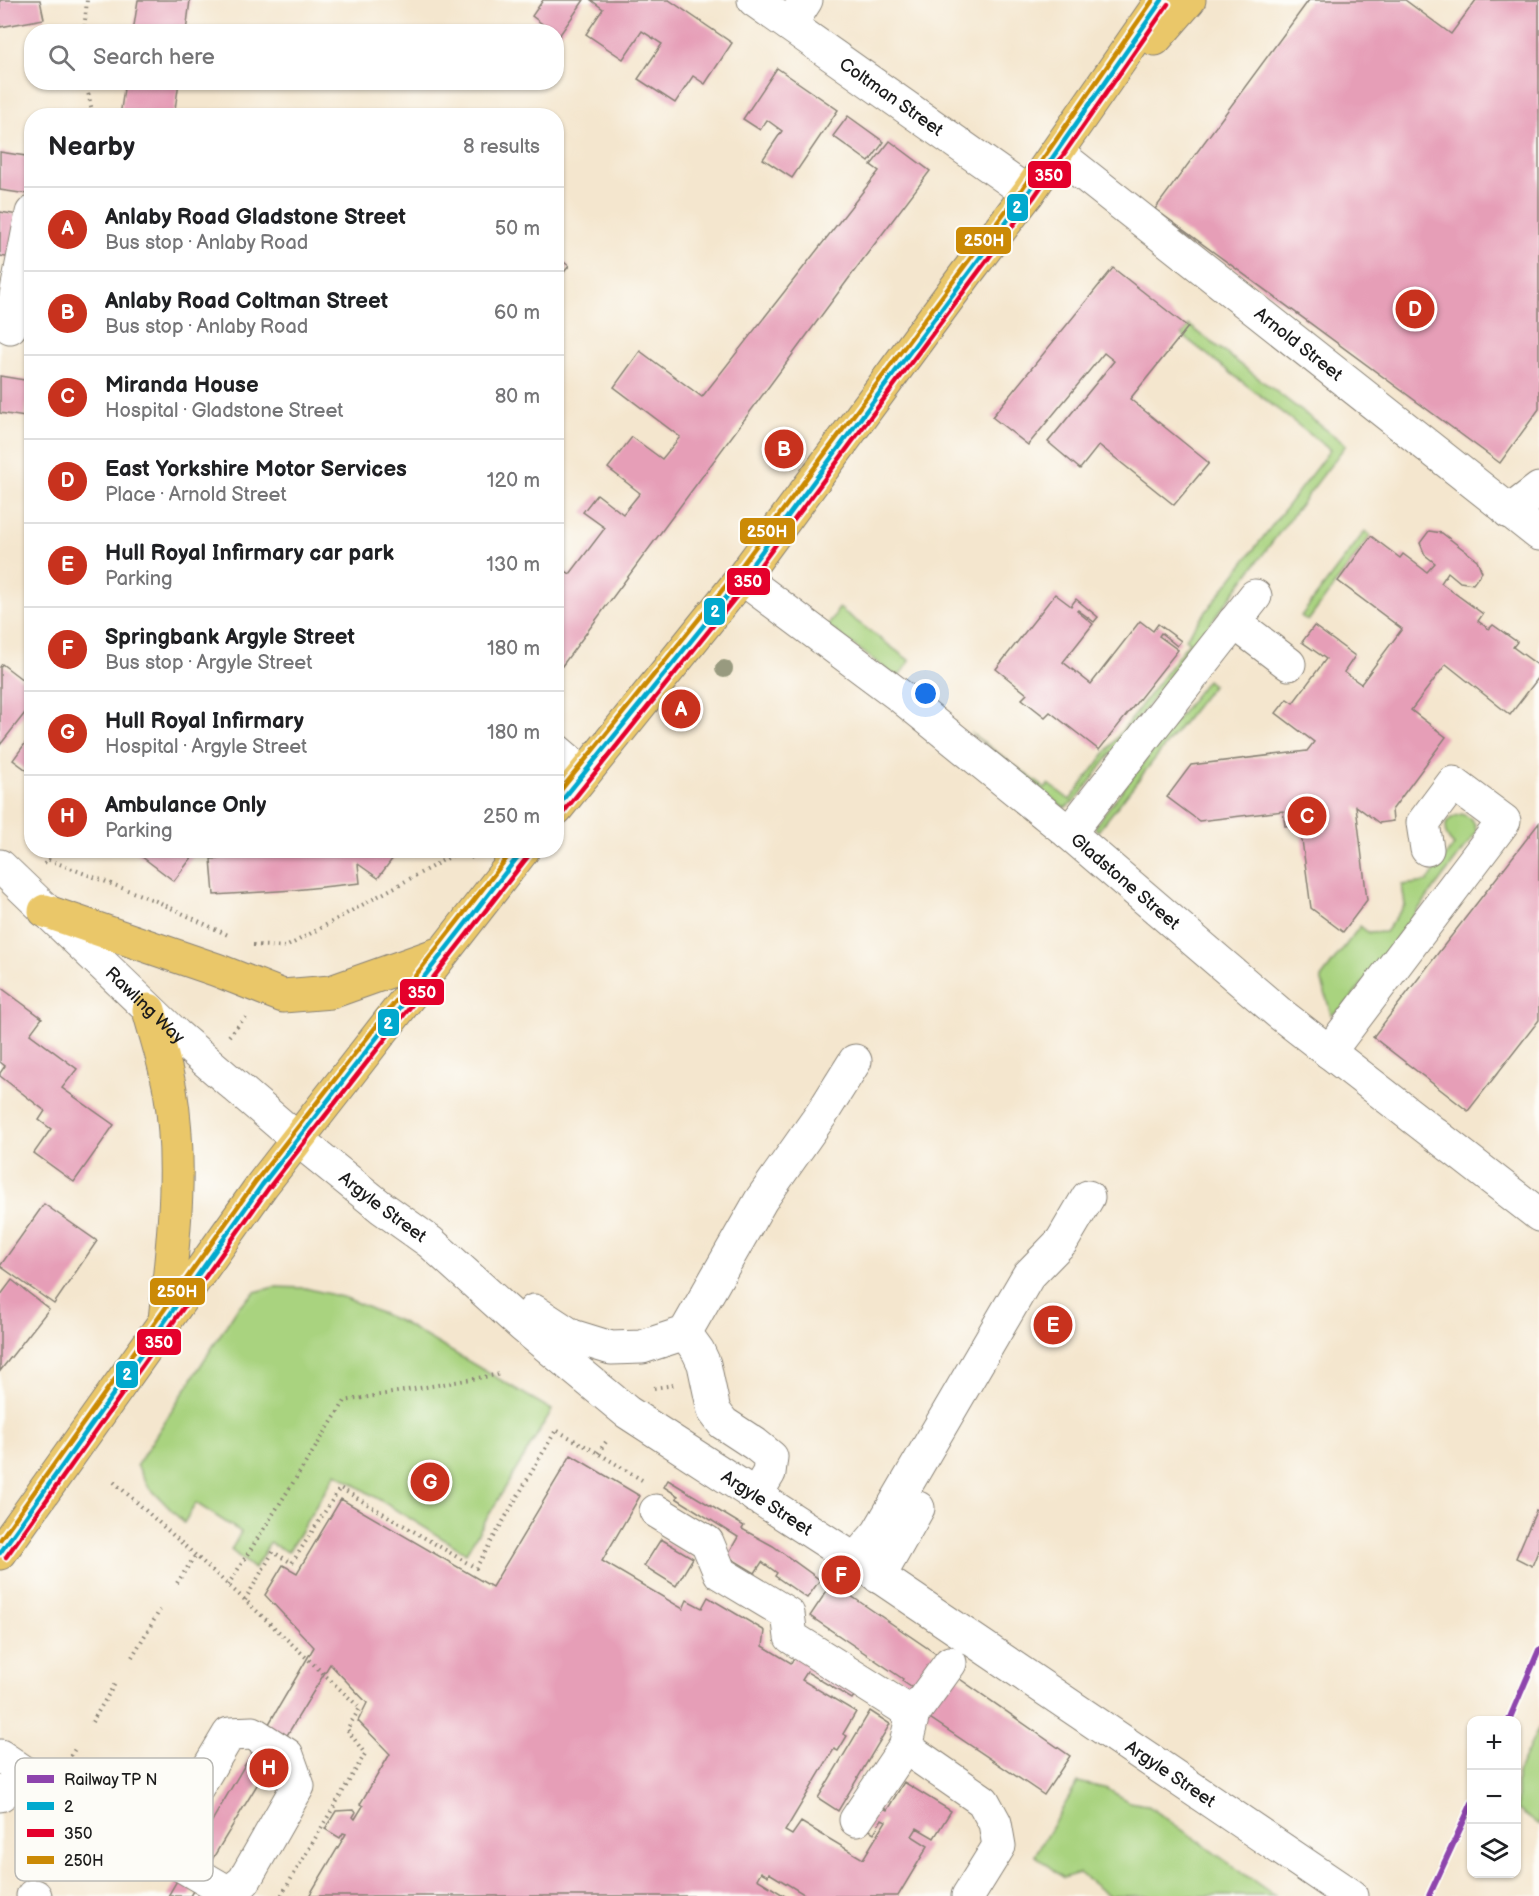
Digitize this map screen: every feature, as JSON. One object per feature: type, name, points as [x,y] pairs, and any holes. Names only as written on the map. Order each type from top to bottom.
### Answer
[{"type":"main road","points":[[564,799],[742,578],[1028,193],[1162,0]]},
{"type":"main road","points":[[1057,153],[1189,0]]},
{"type":"main road","points":[[0,1553],[249,1202],[517,858]]},
{"type":"main road","points":[[45,911],[238,978],[283,996],[331,992],[441,953]]},
{"type":"main road","points":[[149,1010],[170,1090],[177,1158],[173,1243],[165,1322]]},
{"type":"street","name":"Coltman Street","points":[[754,0],[798,13],[1028,193]]},
{"type":"street","name":"Arnold Street","points":[[1057,153],[1539,534]]},
{"type":"street","points":[[14,329],[24,265]]},
{"type":"street","points":[[1509,512],[1539,489]]},
{"type":"street","name":"Gladstone Street","points":[[742,578],[900,696],[1069,833],[1279,1013],[1539,1215]]},
{"type":"street","points":[[1069,833],[1255,596]]},
{"type":"street","points":[[1234,622],[1289,664]]},
{"type":"street","points":[[564,757],[584,774]]},
{"type":"street","points":[[1329,1052],[1504,821],[1453,783],[1423,823],[1427,849]]},
{"type":"street","name":"Rawling Way","points":[[9,875],[149,1010],[297,1139]]},
{"type":"street","points":[[430,1242],[572,1336],[611,1348],[642,1347],[685,1333],[761,1200],[823,1112],[848,1056]]},
{"type":"street","name":"Argyle Street","points":[[297,1139],[381,1207],[430,1242],[523,1326],[627,1412],[867,1569],[1350,1896]]},
{"type":"street","points":[[867,1569],[878,1533],[1028,1276],[1062,1241],[1088,1197]]},
{"type":"street","points":[[685,1333],[704,1364],[714,1411],[723,1423],[771,1457],[769,1473],[756,1496]]},
{"type":"street","points":[[651,1497],[707,1542],[720,1573],[788,1614],[791,1637],[913,1714]]},
{"type":"street","points":[[856,1820],[905,1748],[913,1714],[950,1663]]},
{"type":"street","points":[[209,1881],[233,1895],[244,1881],[298,1786],[287,1755],[253,1733],[229,1734],[213,1761]]},
{"type":"street","points":[[905,1748],[983,1801],[995,1823],[999,1846],[968,1896]]},
{"type":"street","points":[[0,1756],[15,1766]]},
{"type":"street","points":[[0,1794],[15,1784]]},
{"type":"path","points":[[85,24],[87,0]]},
{"type":"path","points":[[88,90],[91,108]]},
{"type":"path","points":[[9,875],[49,860],[156,901],[250,945],[286,947],[447,858]]},
{"type":"path","points":[[207,1061],[249,1013],[233,998],[250,945]]},
{"type":"path","points":[[228,1585],[345,1401],[501,1374]]},
{"type":"path","points":[[653,1389],[684,1384]]},
{"type":"path","points":[[245,1600],[273,1552],[292,1563],[340,1488],[476,1568],[556,1430],[598,1453],[651,1497]]},
{"type":"path","points":[[598,1453],[610,1437]]},
{"type":"path","points":[[114,1482],[349,1697]]},
{"type":"path","points":[[177,1583],[195,1556]]},
{"type":"path","points":[[132,1657],[160,1611]]},
{"type":"path","points":[[92,1722],[116,1682]]},
{"type":"green space","points":[[1189,325],[1346,445],[1076,800],[1064,808],[971,733],[1045,788],[1049,784],[1070,800],[1189,642],[1185,639],[1330,450],[1182,335]]},
{"type":"green space","points":[[1365,531],[1371,536],[1308,621],[1301,616]]},
{"type":"green space","points":[[839,608],[910,661],[898,678],[828,626]]},
{"type":"green space","points":[[1207,680],[1213,685],[1098,831],[1095,828],[1097,823]]},
{"type":"green space","points":[[1462,814],[1473,821],[1476,833],[1350,1000],[1331,1015],[1321,978],[1360,926],[1369,933],[1385,932],[1405,905],[1402,885],[1427,882],[1454,845],[1445,831],[1447,822]]},
{"type":"green space","points":[[274,1287],[305,1288],[346,1298],[401,1322],[552,1410],[466,1553],[336,1473],[288,1552],[270,1543],[254,1569],[231,1550],[241,1532],[196,1503],[184,1523],[148,1486],[137,1465],[238,1307],[255,1292]]},
{"type":"green space","points":[[1539,1727],[1539,1825],[1521,1812],[1521,1765]]},
{"type":"green space","points":[[1078,1782],[1108,1789],[1129,1802],[1147,1805],[1275,1896],[1109,1896],[1079,1873],[1063,1878],[1035,1855]]},
{"type":"building","points":[[0,0],[40,0],[44,19],[0,27]]},
{"type":"building","points":[[138,0],[190,0],[187,24],[134,24]]},
{"type":"building","points":[[543,0],[584,0],[564,29],[564,24],[542,24],[532,16]]},
{"type":"building","points":[[591,0],[669,0],[732,43],[705,84],[693,76],[675,103],[638,79],[662,44],[642,31],[623,59],[586,34],[603,9]]},
{"type":"building","points":[[1309,0],[1405,0],[1451,34],[1476,0],[1539,0],[1539,409],[1500,463],[1155,209]]},
{"type":"building","points":[[777,68],[838,110],[792,178],[763,159],[782,131],[767,120],[760,130],[743,119]]},
{"type":"building","points":[[124,90],[178,90],[175,108],[121,108]]},
{"type":"building","points":[[848,116],[884,142],[869,162],[833,136]]},
{"type":"building","points":[[890,141],[930,171],[564,663],[564,570],[570,574],[605,528],[583,512],[597,494],[623,514],[640,493],[608,468],[632,437],[662,459],[680,437],[614,387],[640,351],[702,397],[879,171],[871,165]]},
{"type":"building","points":[[0,152],[24,156],[24,194],[0,190]]},
{"type":"building","points":[[0,212],[19,215],[12,258],[0,256]]},
{"type":"building","points":[[564,262],[569,266],[564,272]]},
{"type":"building","points":[[1113,268],[1188,327],[1130,399],[1209,463],[1174,505],[1099,445],[1080,469],[1048,442],[1114,361],[1104,353],[1028,445],[992,417]]},
{"type":"building","points":[[0,376],[24,380],[24,417],[0,413]]},
{"type":"building","points":[[1429,531],[1442,533],[1477,560],[1482,572],[1473,584],[1460,582],[1448,572],[1441,583],[1483,614],[1478,621],[1489,629],[1493,625],[1517,642],[1513,647],[1539,666],[1539,677],[1510,715],[1446,664],[1411,710],[1446,737],[1392,810],[1393,821],[1379,823],[1356,806],[1367,900],[1343,932],[1311,908],[1300,825],[1285,826],[1283,811],[1199,821],[1167,797],[1191,765],[1307,751],[1314,742],[1276,713],[1287,699],[1293,703],[1326,659],[1302,642],[1314,626],[1355,656],[1344,672],[1361,684],[1402,629],[1338,581],[1371,536],[1400,558],[1403,554],[1427,572],[1435,563],[1425,555],[1420,543]]},
{"type":"building","points":[[1055,594],[1071,606],[1076,599],[1098,617],[1094,622],[1077,611],[1093,624],[1063,662],[1091,684],[1140,621],[1153,631],[1158,624],[1181,641],[1177,646],[1161,633],[1159,636],[1178,650],[1099,750],[1050,712],[1045,717],[1022,699],[1027,694],[996,669]]},
{"type":"building","points":[[2,664],[24,681],[24,714],[0,745],[0,667]]},
{"type":"building","points":[[24,745],[24,768],[13,760]]},
{"type":"building","points":[[1539,823],[1539,1020],[1468,1111],[1373,1037]]},
{"type":"building","points":[[144,858],[191,858],[174,881]]},
{"type":"building","points":[[393,858],[378,878],[358,864],[360,883],[214,895],[211,859]]},
{"type":"building","points":[[0,987],[42,1018],[30,1034],[77,1069],[62,1088],[114,1125],[74,1182],[34,1153],[51,1129],[39,1120],[45,1111],[0,1076],[5,1066],[0,1062]]},
{"type":"building","points":[[44,1204],[97,1241],[54,1304],[0,1266]]},
{"type":"building","points":[[12,1280],[49,1309],[0,1371],[0,1296]]},
{"type":"building","points":[[571,1455],[640,1496],[602,1561],[683,1609],[687,1600],[702,1608],[708,1597],[765,1631],[763,1646],[791,1663],[797,1652],[859,1689],[852,1699],[807,1672],[802,1680],[856,1712],[843,1734],[847,1736],[838,1751],[834,1749],[785,1831],[792,1835],[801,1822],[863,1859],[886,1821],[882,1819],[874,1833],[866,1828],[880,1806],[887,1810],[904,1782],[951,1811],[934,1838],[917,1828],[912,1836],[928,1846],[898,1896],[807,1896],[769,1873],[768,1876],[761,1872],[757,1879],[785,1896],[309,1896],[346,1834],[343,1833],[340,1838],[325,1829],[336,1811],[353,1810],[356,1812],[353,1817],[355,1819],[363,1806],[360,1804],[390,1754],[358,1721],[367,1703],[330,1664],[213,1858],[213,1819],[314,1647],[265,1595],[283,1565],[297,1573],[341,1499],[492,1587]]},
{"type":"building","points":[[668,1480],[744,1526],[742,1529],[773,1546],[820,1580],[807,1598],[775,1576],[777,1573],[762,1562],[755,1573],[727,1556],[738,1537],[676,1498],[678,1496],[664,1487]]},
{"type":"building","points":[[1536,1511],[1539,1513],[1539,1549],[1532,1566],[1516,1558]]},
{"type":"building","points":[[661,1539],[693,1558],[676,1586],[644,1566]]},
{"type":"building","points":[[832,1583],[945,1660],[923,1695],[810,1616]]},
{"type":"building","points":[[947,1670],[1070,1756],[1044,1795],[918,1710]]},
{"type":"building","points":[[870,1711],[890,1724],[838,1811],[818,1798]]},
{"type":"building","points":[[177,1881],[199,1881],[190,1896],[168,1896]]},
{"type":"transit line","name":"250H","points":[[564,786],[736,573],[1022,189],[1153,0]]},
{"type":"transit line","name":"2","points":[[564,798],[742,578],[1028,193],[1162,0]]},
{"type":"transit line","name":"350","points":[[564,812],[748,582],[1034,197],[1168,4]]},
{"type":"transit line","name":"250H","points":[[0,1540],[256,1181],[507,858]]},
{"type":"transit line","name":"2","points":[[0,1553],[262,1185],[517,858]]},
{"type":"transit line","name":"350","points":[[6,1557],[268,1189],[527,858]]},
{"type":"transit line","points":[[1511,1716],[1539,1650]]},
{"type":"transit line","points":[[1429,1896],[1467,1814]]},
{"type":"place","name":"East Yorkshire Motor Services","points":[[1415,309]]},
{"type":"place","name":"Anlaby Road Coltman Street","points":[[784,449]]},
{"type":"place","name":"Anlaby Road Gladstone Street","points":[[681,709]]},
{"type":"place","name":"Miranda House","points":[[1307,816]]},
{"type":"place","name":"Hull Royal Infirmary car park","points":[[1053,1325]]},
{"type":"place","name":"Hull Royal Infirmary","points":[[430,1482]]},
{"type":"place","name":"Springbank Argyle Street","points":[[841,1575]]},
{"type":"place","name":"Ambulance Only","points":[[269,1768]]}]
